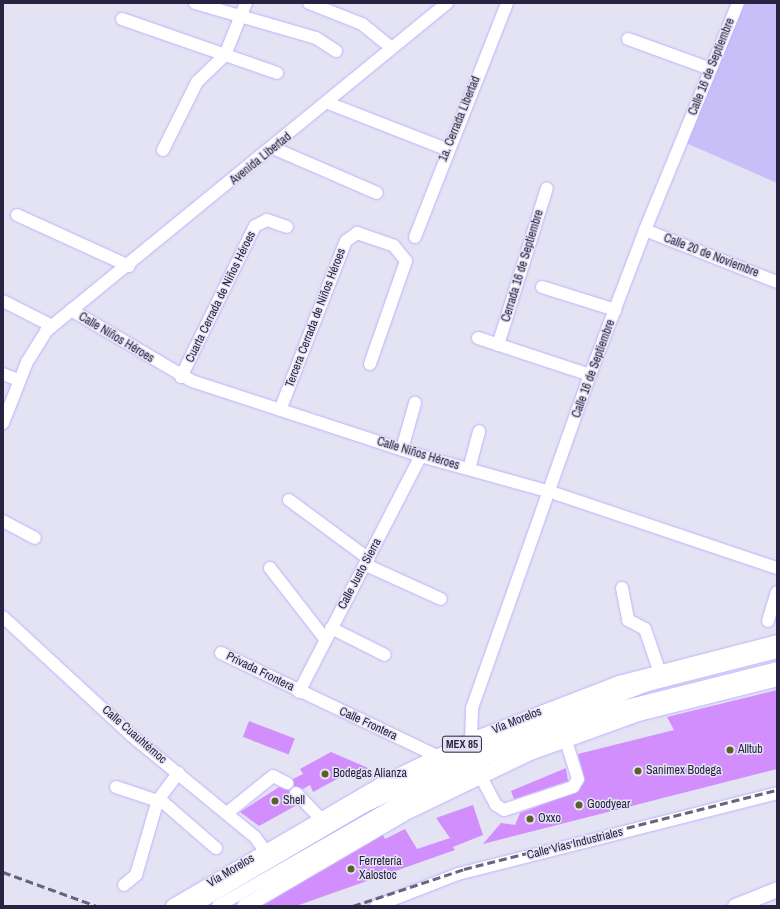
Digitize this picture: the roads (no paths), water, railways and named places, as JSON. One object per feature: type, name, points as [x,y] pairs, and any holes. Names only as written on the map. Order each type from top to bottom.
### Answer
[{"type":"main road","name":"Vía Morelos","points":[[173,906],[321,818],[437,756],[471,740],[571,699],[659,670],[777,642]]},
{"type":"main road","points":[[244,906],[403,813],[480,775],[566,738],[685,699],[777,678]]},
{"type":"main road","points":[[735,906],[777,889]]},
{"type":"street","points":[[195,3],[239,18],[316,38],[336,51]]},
{"type":"street","points":[[163,150],[197,82],[225,54],[246,3]]},
{"type":"street","points":[[309,3],[362,24],[392,48]]},
{"type":"street","name":"Avenida Libertad","points":[[3,423],[19,380],[34,348],[52,326],[129,266],[328,103],[447,3]]},
{"type":"street","name":"1a. Cerrada Libertad","points":[[415,237],[446,150],[507,3]]},
{"type":"street","name":"Calle 16 de Septiembre","points":[[471,740],[472,708],[551,492],[590,375],[616,310],[644,230],[738,3]]},
{"type":"street","points":[[122,19],[277,73]]},
{"type":"street","points":[[628,38],[711,69]]},
{"type":"street","points":[[328,103],[446,150]]},
{"type":"street","points":[[273,148],[377,193]]},
{"type":"street","name":"Cerrada 16 de Septiembre","points":[[498,345],[547,188]]},
{"type":"street","points":[[17,216],[129,266]]},
{"type":"street","name":"Cuarta Cerrada de Niños Héroes","points":[[181,377],[255,226],[267,220],[287,227]]},
{"type":"street","name":"Calle 20 de Noviembre","points":[[644,230],[777,282]]},
{"type":"street","name":"Tercera Cerrada de Niños Héroes","points":[[280,410],[346,241],[357,233],[394,246],[406,261],[370,364]]},
{"type":"street","name":"Cerrada 16 de Septiembre","points":[[542,287],[616,310]]},
{"type":"street","points":[[3,302],[52,326]]},
{"type":"street","name":"Calle Niños Héroes","points":[[71,310],[181,377],[421,456],[551,492],[777,568]]},
{"type":"street","points":[[478,338],[590,375]]},
{"type":"street","points":[[3,374],[19,380]]},
{"type":"street","points":[[402,449],[415,403]]},
{"type":"street","points":[[469,469],[478,431]]},
{"type":"street","name":"Calle Justo Sierra","points":[[299,692],[325,639],[367,562],[421,456]]},
{"type":"street","points":[[289,500],[367,562],[442,599]]},
{"type":"street","points":[[3,521],[35,538]]},
{"type":"street","points":[[270,568],[325,639]]},
{"type":"street","points":[[622,588],[628,620],[645,630],[659,670]]},
{"type":"street","points":[[768,621],[777,592]]},
{"type":"street","name":"Calle Cuauhtémoc","points":[[5,624],[226,813],[265,851]]},
{"type":"street","points":[[331,628],[385,655]]},
{"type":"street","points":[[194,906],[365,806],[501,741],[648,684],[777,652]]},
{"type":"street","name":"Privada Frontera","points":[[221,653],[299,692]]},
{"type":"street","points":[[218,906],[401,801],[494,755],[618,708],[777,668]]},
{"type":"street","name":"Calle Frontera","points":[[299,692],[437,756]]},
{"type":"street","points":[[480,775],[496,805],[504,810],[573,787],[578,779],[566,738]]},
{"type":"street","points":[[124,885],[136,875],[158,800],[178,773]]},
{"type":"street","points":[[226,813],[273,776],[287,782]]},
{"type":"street","points":[[116,787],[158,800],[216,848]]},
{"type":"street","points":[[296,793],[321,818]]},
{"type":"street","name":"Calle Vías Industriales","points":[[376,906],[458,874],[777,793]]},
{"type":"railway","points":[[353,906],[464,869],[777,790]]},
{"type":"railway","points":[[3,872],[97,906]]},
{"type":"place","name":"Alltub","points":[[730,750]]},
{"type":"place","name":"Sanimex Bodega","points":[[638,771]]},
{"type":"place","name":"Bodegas Alianza","points":[[325,774]]},
{"type":"place","name":"Shell","points":[[275,801]]},
{"type":"place","name":"Goodyear","points":[[579,805]]},
{"type":"place","name":"Oxxo","points":[[530,819]]},
{"type":"place","name":"Ferretería Xalostoc","points":[[351,869]]}]
